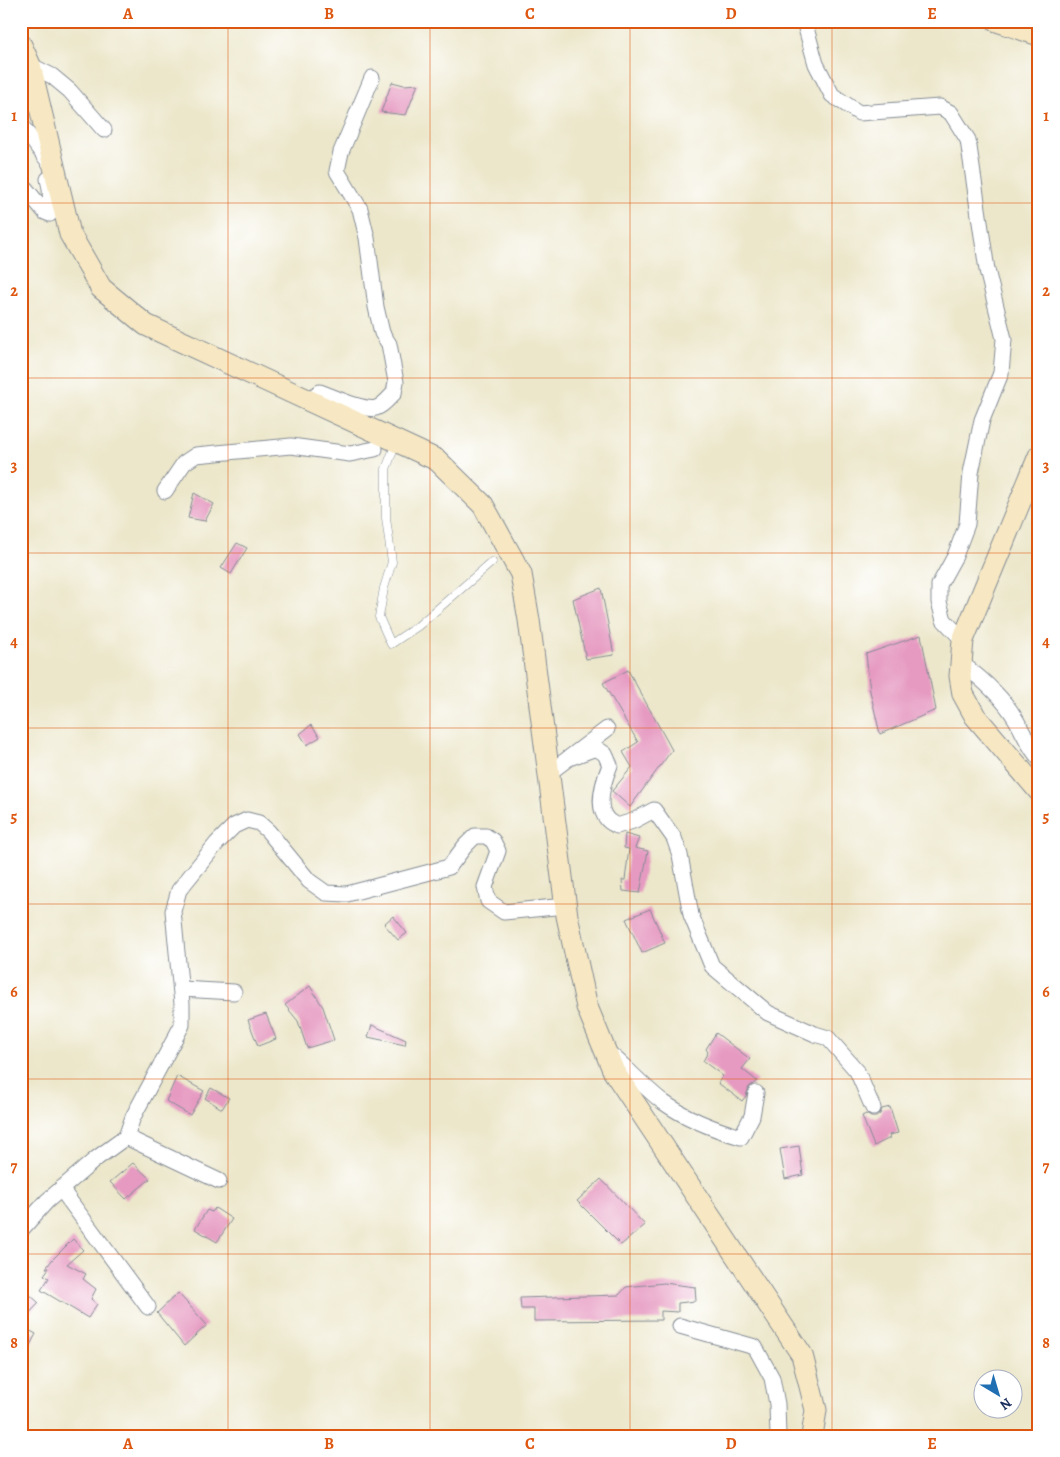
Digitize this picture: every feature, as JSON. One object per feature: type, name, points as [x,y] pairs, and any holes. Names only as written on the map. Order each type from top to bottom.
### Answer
[{"type":"main road","points":[[997,21],[1039,35]]},
{"type":"main road","points":[[21,45],[30,66],[51,165],[70,234],[101,288],[146,325],[436,460],[483,505],[521,574],[529,620],[565,906],[587,1007],[614,1072],[802,1355],[816,1410],[812,1436]]},
{"type":"main road","points":[[1039,456],[963,640],[960,676],[963,694],[975,716],[1039,791]]},
{"type":"street","points":[[804,21],[816,64],[832,95],[859,113],[940,107],[951,113],[968,140],[987,270],[1004,338],[1001,373],[982,420],[971,473],[967,524],[955,556],[939,585],[939,602],[944,620],[963,640]]},
{"type":"street","points":[[30,66],[52,76],[70,91],[104,130]]},
{"type":"street","points":[[308,400],[320,392],[351,404],[378,408],[394,393],[396,382],[389,344],[382,333],[376,307],[368,238],[360,209],[337,171],[340,152],[372,78]]},
{"type":"street","points":[[21,124],[51,165],[47,175],[50,188],[50,214],[45,212],[21,183]]},
{"type":"street","points":[[166,491],[184,463],[196,455],[291,446],[350,454],[375,449]]},
{"type":"street","points":[[961,662],[985,682],[1014,716],[1033,752],[1039,758]]},
{"type":"street","points":[[548,774],[607,729]]},
{"type":"street","points":[[569,758],[596,748],[605,754],[610,765],[605,778],[601,806],[606,819],[617,826],[633,821],[654,810],[674,838],[680,855],[691,915],[712,966],[768,1013],[828,1038],[857,1071],[873,1108]]},
{"type":"street","points":[[21,1230],[47,1201],[97,1158],[126,1137],[137,1109],[182,1025],[181,989],[173,912],[179,890],[217,843],[234,826],[248,820],[259,823],[268,831],[309,881],[326,893],[347,894],[449,867],[465,846],[476,836],[486,836],[493,841],[498,851],[485,887],[488,901],[504,912],[565,906]]},
{"type":"street","points":[[181,989],[234,992]]},
{"type":"street","points":[[604,1049],[623,1063],[663,1102],[698,1123],[741,1137],[752,1116],[756,1093]]},
{"type":"street","points":[[126,1137],[219,1181]]},
{"type":"street","points":[[61,1189],[148,1307]]},
{"type":"street","points":[[680,1326],[756,1347],[772,1378],[777,1404],[778,1436]]},
{"type":"lane","points":[[396,441],[386,469],[386,518],[392,562],[384,588],[379,617],[391,644],[418,626],[492,562]]},
{"type":"building","points":[[392,82],[404,85],[418,84],[406,115],[381,112]]},
{"type":"building","points":[[194,493],[214,504],[205,521],[188,518]]},
{"type":"building","points":[[237,543],[247,548],[231,574],[221,568]]},
{"type":"building","points":[[601,588],[614,655],[586,659],[573,599]]},
{"type":"building","points":[[921,635],[936,710],[880,734],[870,691],[866,654]]},
{"type":"building","points":[[628,670],[672,750],[630,807],[612,791],[632,767],[623,752],[638,742],[603,683]]},
{"type":"building","points":[[311,725],[320,737],[307,745],[300,734]]},
{"type":"building","points":[[625,834],[639,838],[635,848],[648,851],[640,893],[623,891],[622,880],[625,880],[629,849],[624,848]]},
{"type":"building","points":[[650,909],[665,943],[642,953],[626,919]]},
{"type":"building","points":[[393,916],[407,933],[398,940],[384,924]]},
{"type":"building","points":[[310,986],[323,1007],[334,1040],[307,1048],[298,1021],[285,1005]]},
{"type":"building","points":[[266,1014],[276,1039],[258,1046],[248,1020]]},
{"type":"building","points":[[372,1025],[406,1040],[405,1045],[368,1037]]},
{"type":"building","points":[[716,1033],[750,1059],[742,1069],[757,1081],[749,1087],[742,1101],[718,1083],[723,1076],[703,1061],[708,1052],[706,1049]]},
{"type":"building","points":[[177,1076],[204,1091],[190,1115],[166,1101]]},
{"type":"building","points":[[211,1088],[229,1098],[222,1109],[205,1098]]},
{"type":"building","points":[[890,1107],[898,1133],[889,1135],[890,1138],[874,1146],[862,1116],[866,1114],[876,1117],[882,1109]]},
{"type":"building","points":[[799,1146],[803,1175],[785,1179],[780,1149]]},
{"type":"building","points":[[133,1163],[150,1179],[126,1199],[110,1182]]},
{"type":"building","points":[[601,1179],[645,1225],[621,1245],[577,1201]]},
{"type":"building","points":[[215,1208],[232,1219],[217,1242],[195,1229],[207,1210],[212,1212]]},
{"type":"building","points":[[73,1239],[83,1250],[67,1264],[86,1274],[83,1279],[96,1289],[91,1299],[97,1304],[88,1318],[41,1290],[49,1278],[44,1275],[49,1268],[46,1268]]},
{"type":"building","points":[[664,1283],[695,1287],[696,1301],[678,1303],[678,1312],[661,1311],[661,1320],[534,1321],[534,1309],[521,1309],[520,1298],[619,1295],[626,1287]]},
{"type":"building","points":[[21,1287],[39,1303],[21,1322]]},
{"type":"building","points":[[178,1293],[207,1325],[184,1346],[157,1313]]},
{"type":"building","points":[[21,1326],[36,1334],[29,1347],[21,1343]]}]
